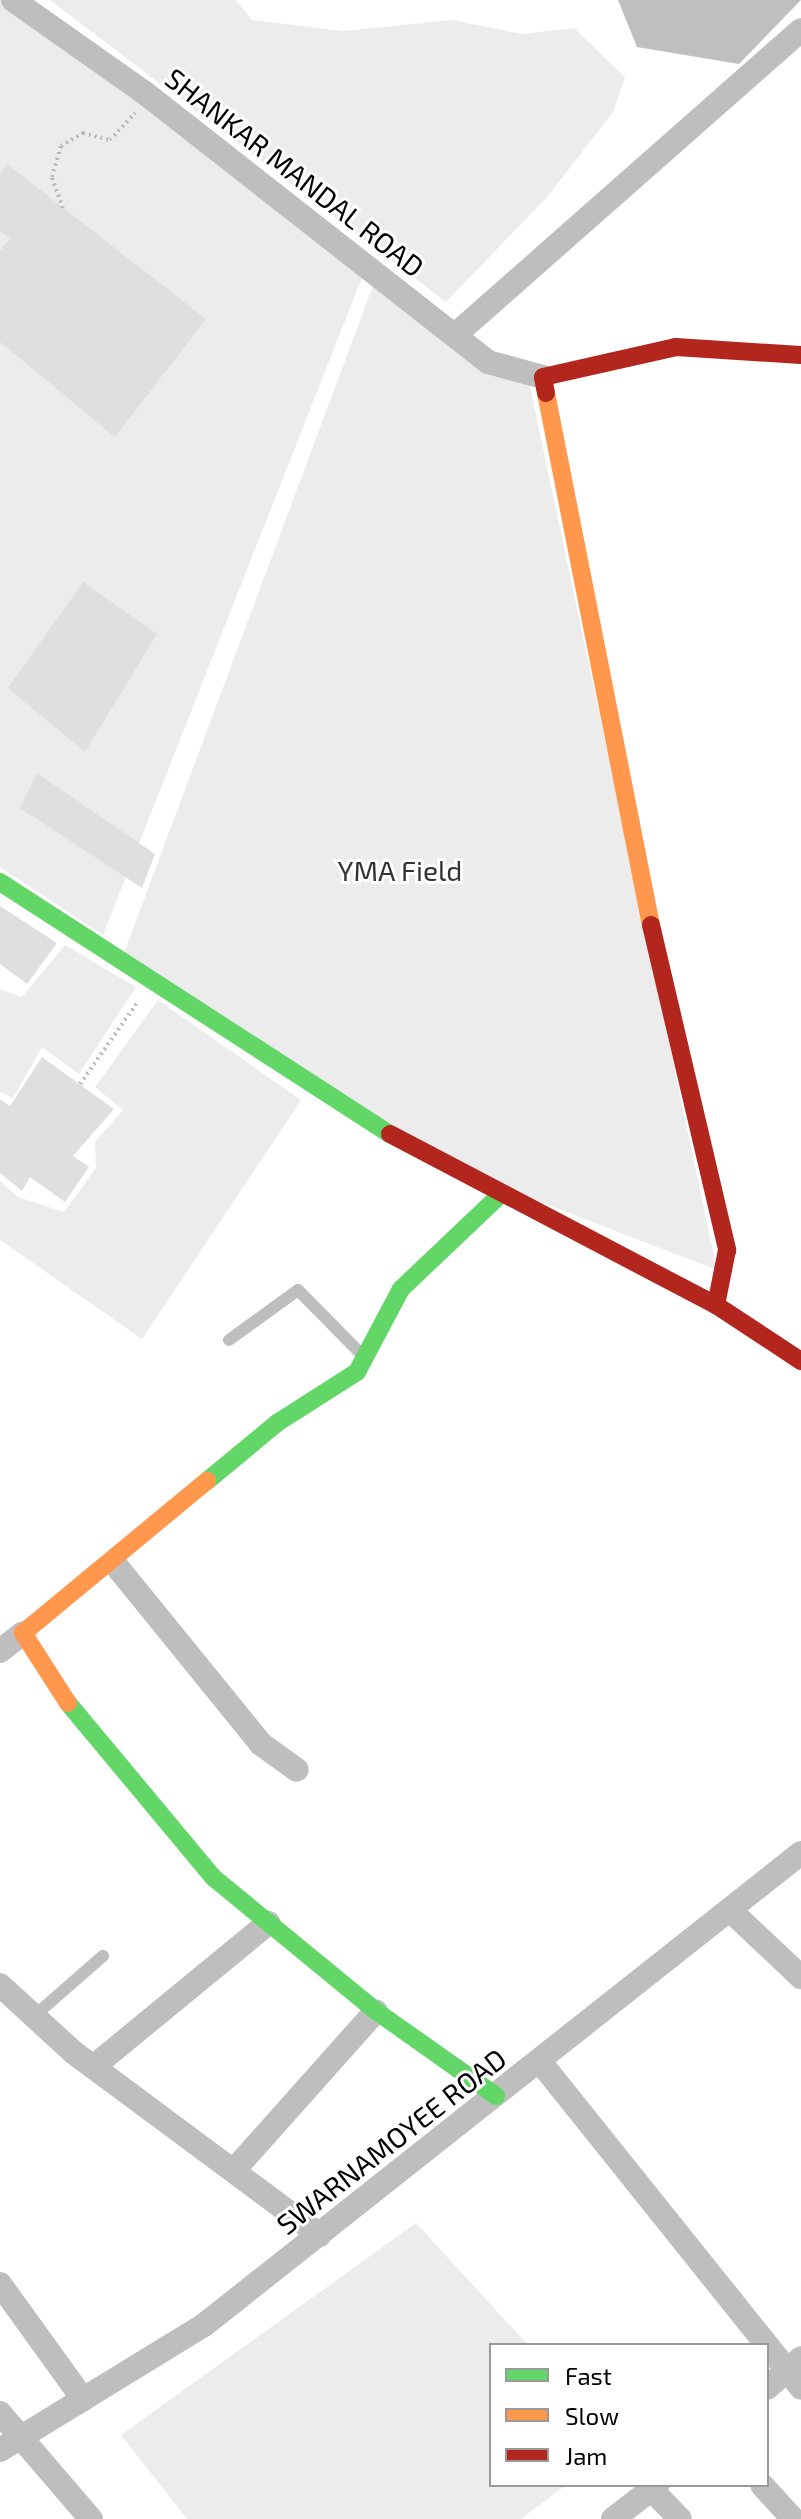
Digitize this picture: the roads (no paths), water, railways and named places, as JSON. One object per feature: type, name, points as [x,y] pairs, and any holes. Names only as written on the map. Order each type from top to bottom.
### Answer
[{"type":"street","name":"SHANKAR MANDAL ROAD","points":[[13,0],[145,93],[502,370],[543,377]]},
{"type":"street","points":[[455,335],[801,30]]},
{"type":"street","points":[[716,1305],[727,1250],[634,851],[543,377],[676,347],[801,355]]},
{"type":"street","points":[[0,882],[426,1158],[716,1305],[801,1361]]},
{"type":"street","points":[[0,1651],[114,1563],[277,1423],[366,1361],[401,1289],[501,1194]]},
{"type":"street","points":[[114,1563],[261,1744],[297,1770]]},
{"type":"street","points":[[23,1633],[91,1738],[176,1838],[268,1923],[376,2011],[496,2096]]},
{"type":"street","name":"SWARNAMOYEE ROAD","points":[[0,2450],[204,2325],[732,1912],[801,1853]]},
{"type":"street","points":[[732,1912],[801,1977]]},
{"type":"street","points":[[93,2067],[268,1923]]},
{"type":"street","points":[[0,1985],[93,2067],[236,2168],[319,2235]]},
{"type":"street","points":[[236,2168],[376,2011]]},
{"type":"street","points":[[541,2063],[796,2373],[769,2387]]},
{"type":"street","points":[[0,2284],[83,2399]]},
{"type":"street","points":[[0,2413],[91,2519]]},
{"type":"street","points":[[613,2519],[655,2487],[680,2519]]},
{"type":"street","points":[[764,2487],[793,2519]]},
{"type":"lane","points":[[229,1340],[298,1290],[366,1361]]},
{"type":"lane","points":[[33,2017],[103,1956]]},
{"type":"park label","name":"YMA Field","points":[[400,870]]}]
